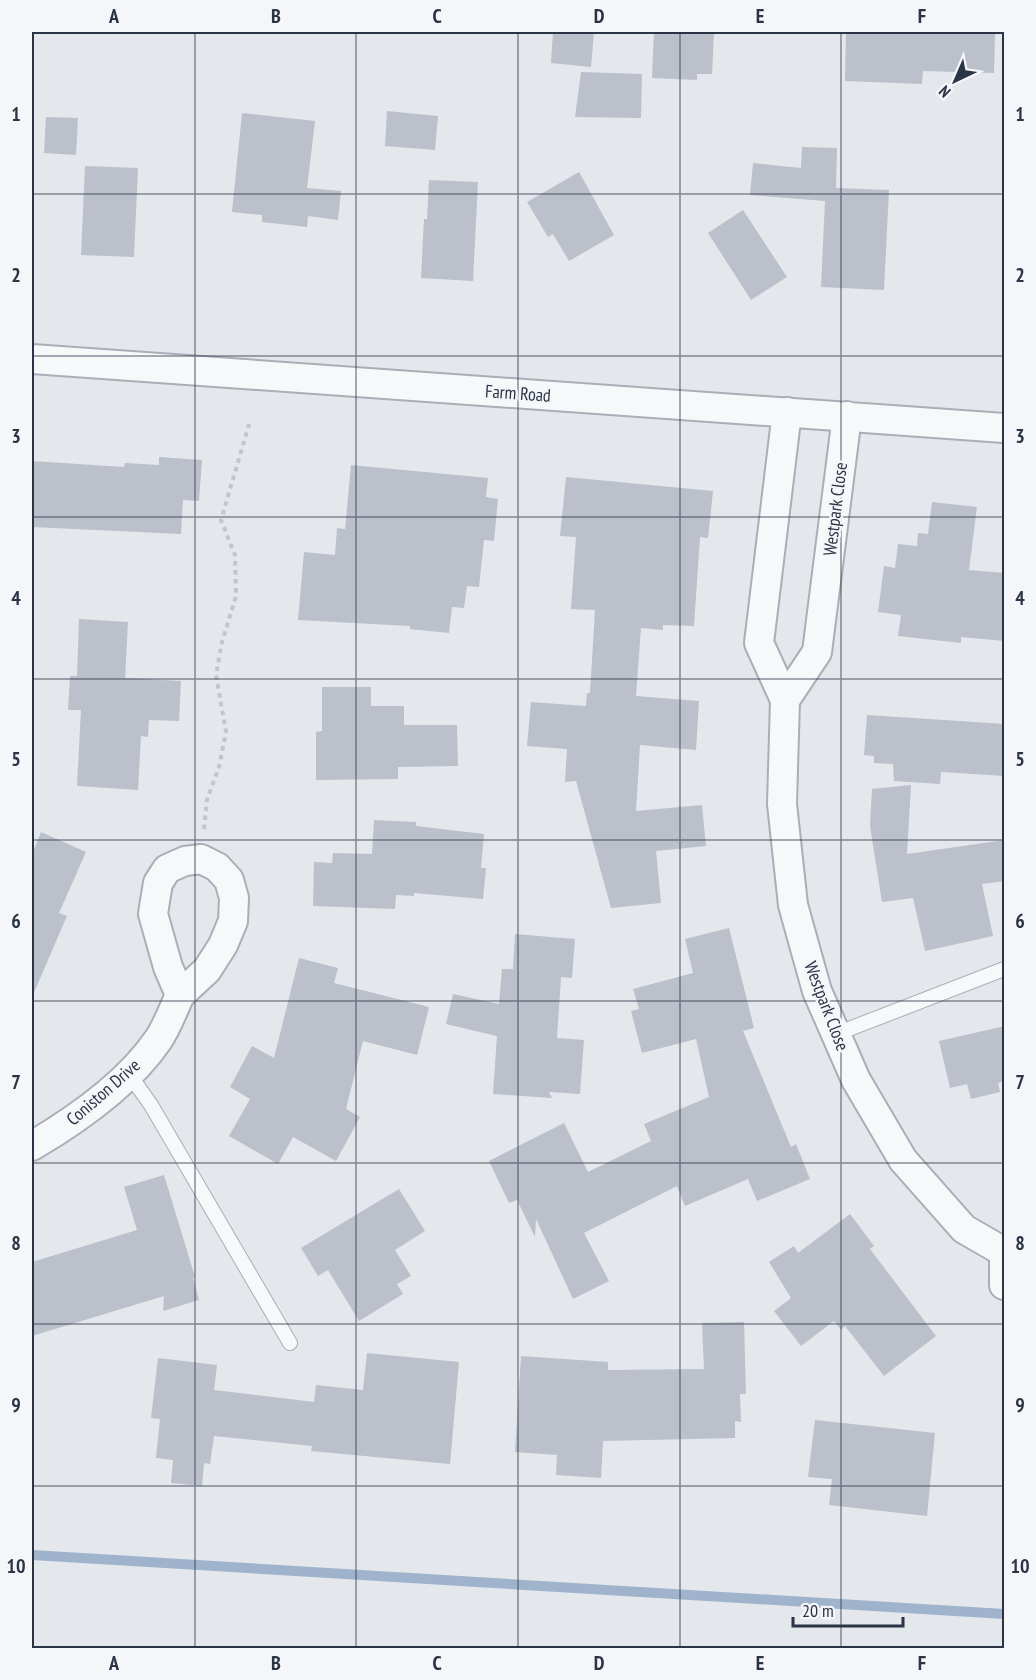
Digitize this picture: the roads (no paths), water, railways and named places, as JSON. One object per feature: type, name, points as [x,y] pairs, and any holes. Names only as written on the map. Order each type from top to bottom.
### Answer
[{"type":"street","name":"Farm Road","points":[[32,359],[1005,428]]},
{"type":"street","name":"Westpark Close","points":[[787,412],[759,643],[784,700],[782,804],[793,905],[817,992],[856,1080],[903,1161],[964,1229],[1005,1252]]},
{"type":"street","name":"Westpark Close","points":[[784,700],[817,652],[847,416]]},
{"type":"street","name":"Coniston Drive","points":[[32,1146],[93,1105],[129,1074],[158,1040],[180,995],[207,970],[223,945],[233,921],[234,898],[229,880],[217,867],[201,859],[185,861],[167,869],[158,883],[154,901],[153,914],[168,967],[180,995]]},
{"type":"street","points":[[1005,1262],[1003,1282],[1005,1286]]},
{"type":"lane","points":[[836,1034],[1005,969]]},
{"type":"lane","points":[[129,1074],[151,1105],[290,1343]]},
{"type":"waterway","points":[[32,1555],[1004,1614]]}]
